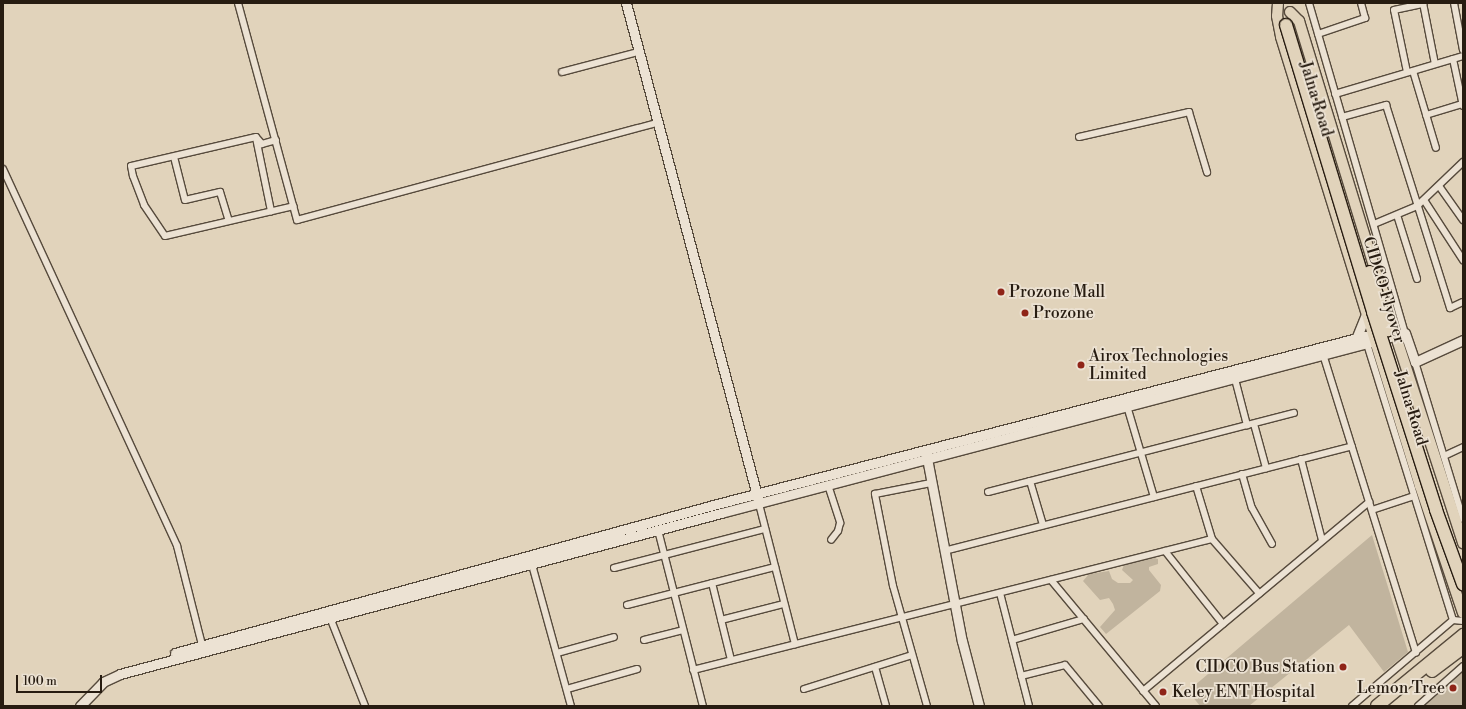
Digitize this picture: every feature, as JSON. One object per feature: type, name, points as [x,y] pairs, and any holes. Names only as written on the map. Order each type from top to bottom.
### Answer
[{"type":"highway","name":"CIDCO Flyover","points":[[1286,25],[1375,319],[1463,584]]},
{"type":"highway","name":"CIDCO Flyover","points":[[1298,37],[1435,486],[1463,566]]},
{"type":"highway","points":[[1377,706],[1463,635]]},
{"type":"highway","points":[[1389,706],[1463,648]]},
{"type":"main road","name":"CIDCO Flyover","points":[[1279,3],[1286,25]]},
{"type":"main road","name":"Jalna Road","points":[[1279,3],[1277,16],[1281,37],[1366,314],[1372,340],[1463,613]]},
{"type":"main road","name":"CIDCO Flyover","points":[[1289,8],[1298,37]]},
{"type":"main road","points":[[1289,8],[1299,21],[1394,332],[1463,542]]},
{"type":"street","points":[[238,3],[297,220],[657,123]]},
{"type":"street","points":[[626,3],[795,644]]},
{"type":"street","points":[[1309,3],[1406,333],[1463,519]]},
{"type":"street","points":[[1318,34],[1365,18],[1361,3]]},
{"type":"street","points":[[1435,64],[1423,3],[1394,10],[1410,72],[1426,115],[1436,148]]},
{"type":"street","points":[[1454,3],[1463,50]]},
{"type":"street","points":[[562,72],[638,52]]},
{"type":"street","points":[[1336,94],[1463,56]]},
{"type":"street","points":[[1426,115],[1463,105],[1453,59]]},
{"type":"street","points":[[1342,117],[1386,105],[1450,308],[1463,302]]},
{"type":"street","points":[[1079,137],[1189,112],[1207,172]]},
{"type":"street","points":[[256,137],[262,144],[276,140]]},
{"type":"street","points":[[256,137],[174,158],[131,166],[144,205],[163,234],[167,236],[294,206]]},
{"type":"street","points":[[256,137],[271,212]]},
{"type":"street","points":[[174,158],[185,200],[220,192],[229,221]]},
{"type":"street","points":[[1374,224],[1417,206],[1463,162]]},
{"type":"street","points":[[3,169],[177,546],[203,649]]},
{"type":"street","points":[[1439,186],[1463,220]]},
{"type":"street","points":[[1424,200],[1463,260]]},
{"type":"street","points":[[1397,215],[1417,279]]},
{"type":"street","points":[[1356,339],[1366,314]]},
{"type":"street","points":[[531,560],[759,504],[923,458],[1372,340],[1394,332],[1406,333]]},
{"type":"street","points":[[78,704],[110,677],[165,659],[531,560],[756,494],[923,458],[1235,378],[1322,352],[1356,339],[1372,340]]},
{"type":"street","points":[[1372,340],[1414,496],[1453,620]]},
{"type":"street","points":[[1415,362],[1463,340]]},
{"type":"street","points":[[1322,352],[1416,653]]},
{"type":"street","points":[[1235,378],[1247,426]]},
{"type":"street","points":[[1127,406],[1139,453],[1154,497]]},
{"type":"street","points":[[988,492],[1294,413]]},
{"type":"street","points":[[1254,424],[1266,468]]},
{"type":"street","points":[[944,551],[1352,446]]},
{"type":"street","points":[[1444,456],[1463,447]]},
{"type":"street","points":[[923,458],[931,483],[954,604],[979,706]]},
{"type":"street","points":[[1301,459],[1322,540]]},
{"type":"street","points":[[1242,474],[1252,508],[1272,544]]},
{"type":"street","points":[[1030,481],[1042,525]]},
{"type":"street","points":[[927,706],[893,586],[875,494],[931,483]]},
{"type":"street","points":[[828,485],[840,526],[831,540]]},
{"type":"street","points":[[1196,486],[1212,539],[1259,593]]},
{"type":"street","points":[[1372,510],[1414,496]]},
{"type":"street","points":[[1143,691],[1369,502]]},
{"type":"street","points":[[614,568],[765,529]]},
{"type":"street","points":[[658,530],[703,706]]},
{"type":"street","points":[[693,670],[1212,539]]},
{"type":"street","points":[[1165,552],[1223,624]]},
{"type":"street","points":[[531,560],[571,706]]},
{"type":"street","points":[[626,605],[775,567]]},
{"type":"street","points":[[1051,580],[1156,706]]},
{"type":"street","points":[[712,583],[731,660]]},
{"type":"street","points":[[1000,593],[1028,706]]},
{"type":"street","points":[[721,620],[784,604]]},
{"type":"street","points":[[329,615],[365,706]]},
{"type":"street","points":[[1012,640],[1084,619]]},
{"type":"street","points":[[1352,706],[1453,620],[1463,621]]},
{"type":"street","points":[[644,640],[683,630]]},
{"type":"street","points":[[557,653],[614,637]]},
{"type":"street","points":[[804,689],[912,655]]},
{"type":"street","points":[[1021,676],[1065,665],[1099,706]]},
{"type":"street","points":[[1418,706],[1463,666]]},
{"type":"street","points":[[875,667],[884,705]]},
{"type":"street","points":[[567,689],[637,669]]},
{"type":"shaded area","points":[[1372,535],[1408,652],[1384,672],[1349,625],[1249,706],[1200,706],[1188,691]]},
{"type":"shaded area","points":[[1154,558],[1158,559],[1158,564],[1149,567],[1149,570],[1161,585],[1160,591],[1106,634],[1100,627],[1115,610],[1113,604],[1109,598],[1100,600],[1083,581],[1089,574],[1109,571],[1112,579],[1118,583],[1130,583],[1133,580],[1122,570],[1124,565]]},
{"type":"shaded area","name":"Lemon Tree","points":[[1463,669],[1463,706],[1423,706]]},
{"type":"place","name":"Prozone Mall","points":[[1001,292]]},
{"type":"place","name":"Prozone","points":[[1025,313]]},
{"type":"place","name":"Airox Technologies Limited","points":[[1081,365]]},
{"type":"place","name":"CIDCO Bus Station","points":[[1343,667]]},
{"type":"place","name":"Lemon Tree","points":[[1453,688]]},
{"type":"place","name":"Keley ENT Hospital","points":[[1163,692]]}]
